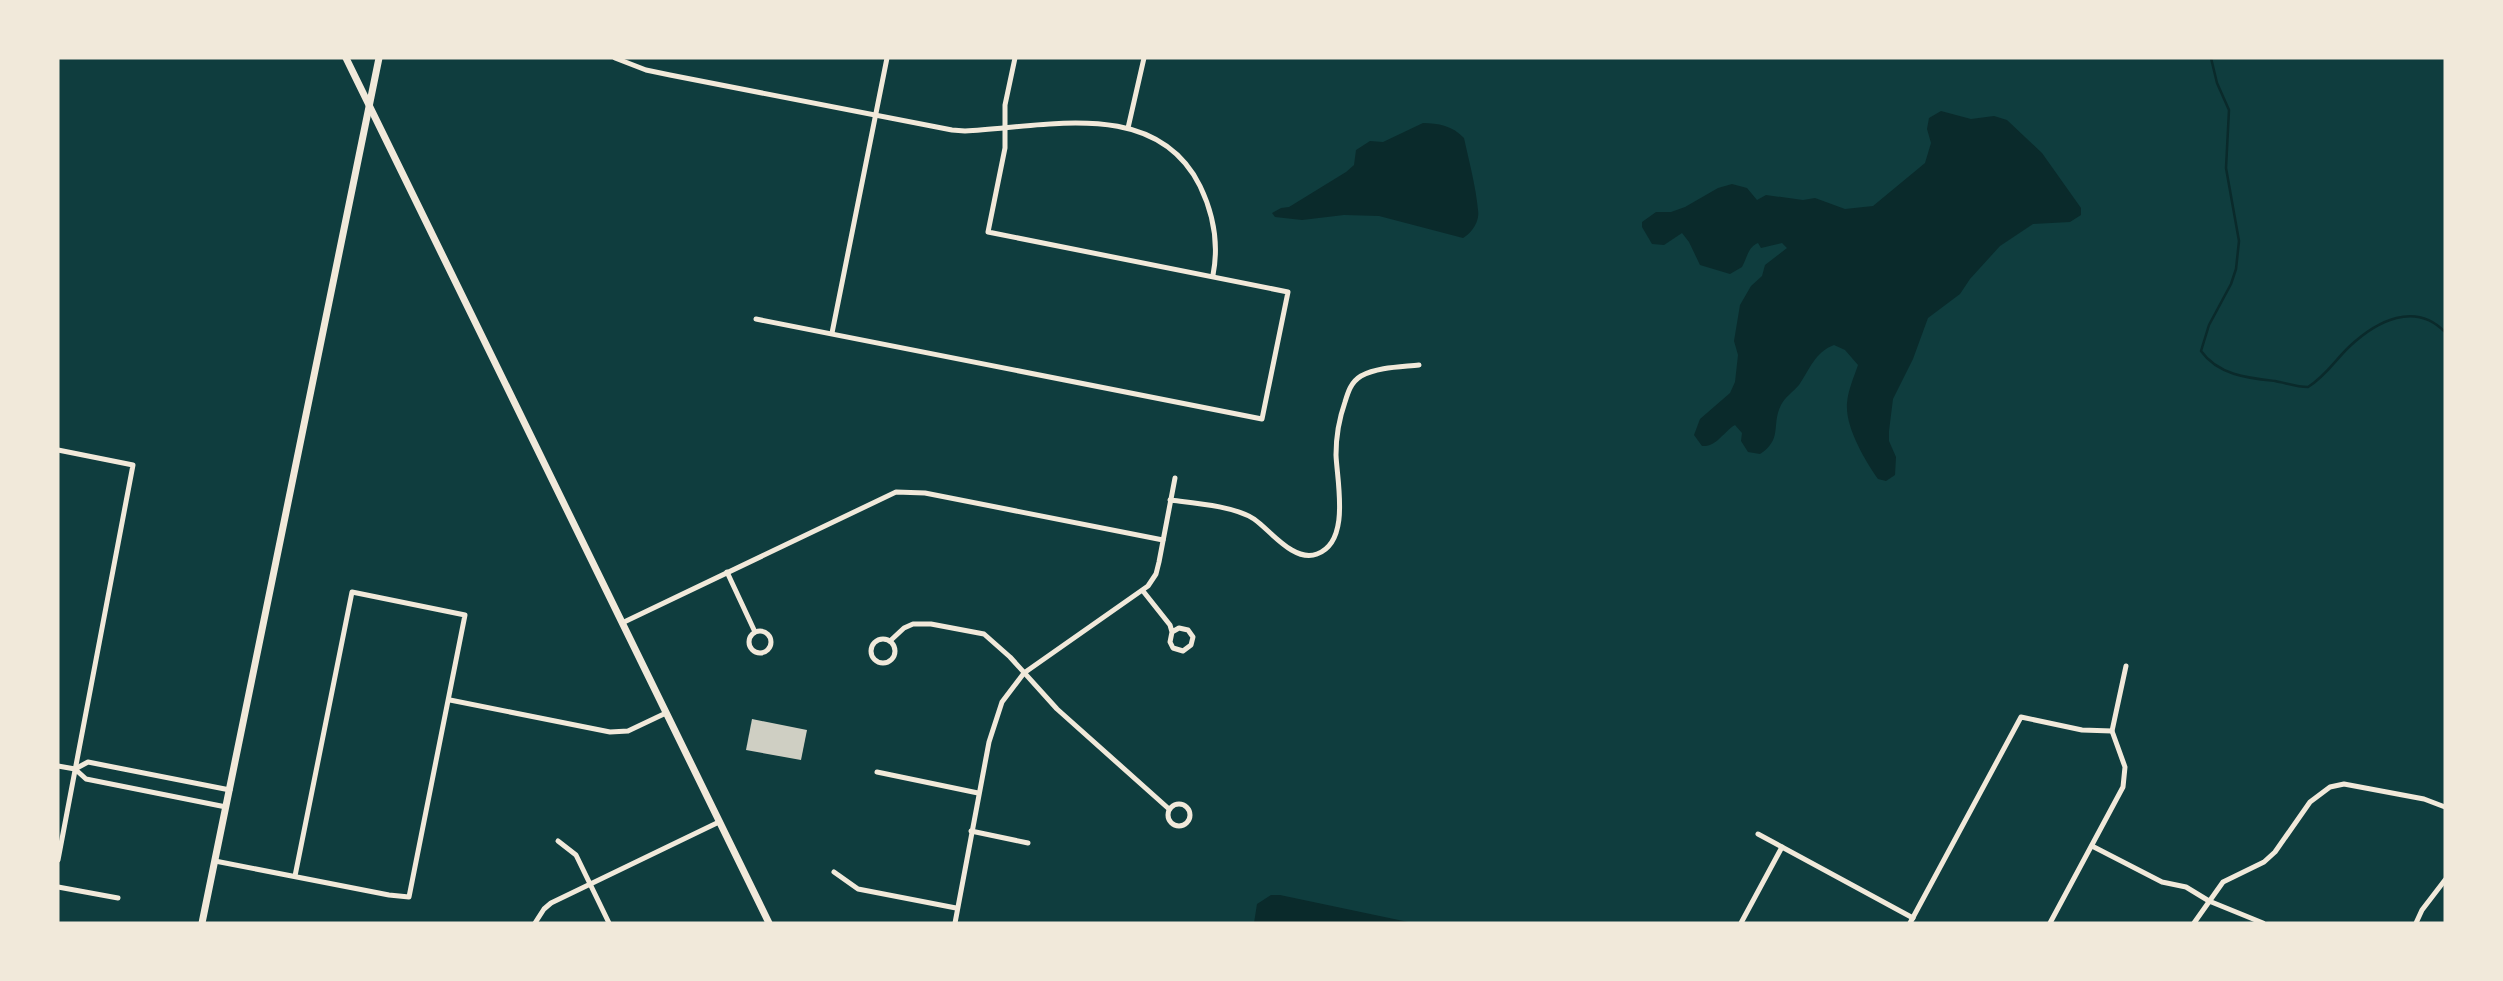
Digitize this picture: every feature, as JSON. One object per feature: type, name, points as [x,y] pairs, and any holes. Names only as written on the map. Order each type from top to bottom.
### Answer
[{"type":"street","points":[[346,58],[769,923]]},
{"type":"street","points":[[202,923],[379,58]]},
{"type":"street","points":[[615,58],[646,70],[952,130],[1101,123],[1128,128],[1151,137],[1190,168],[1210,210],[1216,259],[1213,275]]},
{"type":"street","points":[[832,333],[887,58]]},
{"type":"street","points":[[756,319],[1262,419],[1288,292],[988,232],[1004,148],[1005,105],[1015,58]]},
{"type":"street","points":[[1128,128],[1144,58]]},
{"type":"street","points":[[1170,500],[1246,514],[1292,550],[1308,555],[1320,553],[1337,530],[1341,498],[1336,456],[1337,435],[1349,388],[1359,377],[1370,372],[1419,365]]},
{"type":"street","points":[[58,450],[133,465],[58,860]]},
{"type":"street","points":[[955,923],[978,793],[994,720],[1002,702],[1024,673],[1143,591],[1156,573],[1175,478]]},
{"type":"street","points":[[622,623],[896,492],[925,494],[1163,540]]},
{"type":"street","points":[[727,572],[755,632]]},
{"type":"street","points":[[1143,591],[1170,625],[1172,632],[1169,638],[1173,648],[1183,651],[1191,645],[1193,637],[1188,630],[1179,628],[1172,632]]},
{"type":"street","points":[[215,861],[388,895],[410,897],[465,615],[352,593],[295,876]]},
{"type":"street","points":[[890,641],[904,628],[913,624],[931,624],[979,632],[997,644],[1057,709],[1169,809]]},
{"type":"street","points":[[755,632],[765,632],[770,636],[771,646],[766,652],[759,653],[750,647],[750,638],[755,632]]},
{"type":"street","points":[[879,639],[890,641],[894,648],[892,657],[883,663],[874,659],[871,651],[873,643],[879,639]]},
{"type":"street","points":[[2050,923],[2123,787],[2125,767],[2112,731],[2126,666]]},
{"type":"street","points":[[450,700],[610,732],[628,731],[666,713]]},
{"type":"street","points":[[1758,834],[1911,920],[2021,717],[2082,730],[2112,731]]},
{"type":"street","points":[[75,769],[88,762],[230,790]]},
{"type":"street","points":[[58,766],[75,769],[86,779],[226,807]]},
{"type":"street","points":[[877,772],[978,793]]},
{"type":"street","points":[[2194,923],[2223,882],[2264,862],[2275,852],[2310,802],[2330,787],[2344,783],[2424,799],[2445,807]]},
{"type":"street","points":[[1178,804],[1186,806],[1191,814],[1188,822],[1182,826],[1172,824],[1168,819],[1169,809],[1178,804]]},
{"type":"street","points":[[535,923],[551,903],[719,822]]},
{"type":"street","points":[[971,831],[1028,843]]},
{"type":"street","points":[[558,841],[576,855],[609,923]]},
{"type":"street","points":[[2092,846],[2162,882],[2186,887],[2209,901],[2263,923]]},
{"type":"street","points":[[1741,923],[1782,847]]},
{"type":"street","points":[[834,872],[858,889],[956,908]]},
{"type":"street","points":[[2416,923],[2422,910],[2445,880]]},
{"type":"street","points":[[58,887],[118,898]]},
{"type":"water","points":[[1941,111],[1971,119],[1994,116],[2007,120],[2042,153],[2081,208],[2081,215],[2070,222],[2033,224],[2000,246],[1960,294],[1928,318],[1913,359],[1893,399],[1889,441],[1896,457],[1895,475],[1886,481],[1878,479],[1857,443],[1849,422],[1848,398],[1858,365],[1845,350],[1834,345],[1817,357],[1799,385],[1783,402],[1778,412],[1772,443],[1760,454],[1748,452],[1741,441],[1742,433],[1735,425],[1716,442],[1702,446],[1694,435],[1700,419],[1730,393],[1735,382],[1738,355],[1734,341],[1740,305],[1751,286],[1762,276],[1765,265],[1787,248],[1782,243],[1761,248],[1758,243],[1750,250],[1742,267],[1730,274],[1700,265],[1682,233],[1664,245],[1652,244],[1642,222],[1656,212],[1671,212],[1685,207],[1718,188],[1732,184],[1747,188],[1757,200],[1766,195],[1803,200],[1815,198],[1845,209],[1873,206],[1925,163],[1931,143],[1927,129],[1929,118]]},
{"type":"water","points":[[1423,123],[1445,126],[1464,138],[1478,218],[1475,226],[1463,238],[1379,216],[1344,215],[1302,220],[1275,217],[1272,213],[1289,207],[1346,172],[1354,165],[1356,150],[1370,141],[1383,142]]},
{"type":"water","points":[[1271,895],[1413,923],[1254,923],[1257,904]]},
{"type":"building","points":[[752,719],[807,730],[801,760],[746,750]]},
{"type":"waterway","points":[[2211,58],[2217,83],[2229,110],[2226,168],[2239,241],[2236,269],[2231,284],[2209,325],[2201,351],[2216,365],[2234,374],[2308,387],[2361,337],[2384,322],[2409,316],[2433,323],[2445,332]]}]
